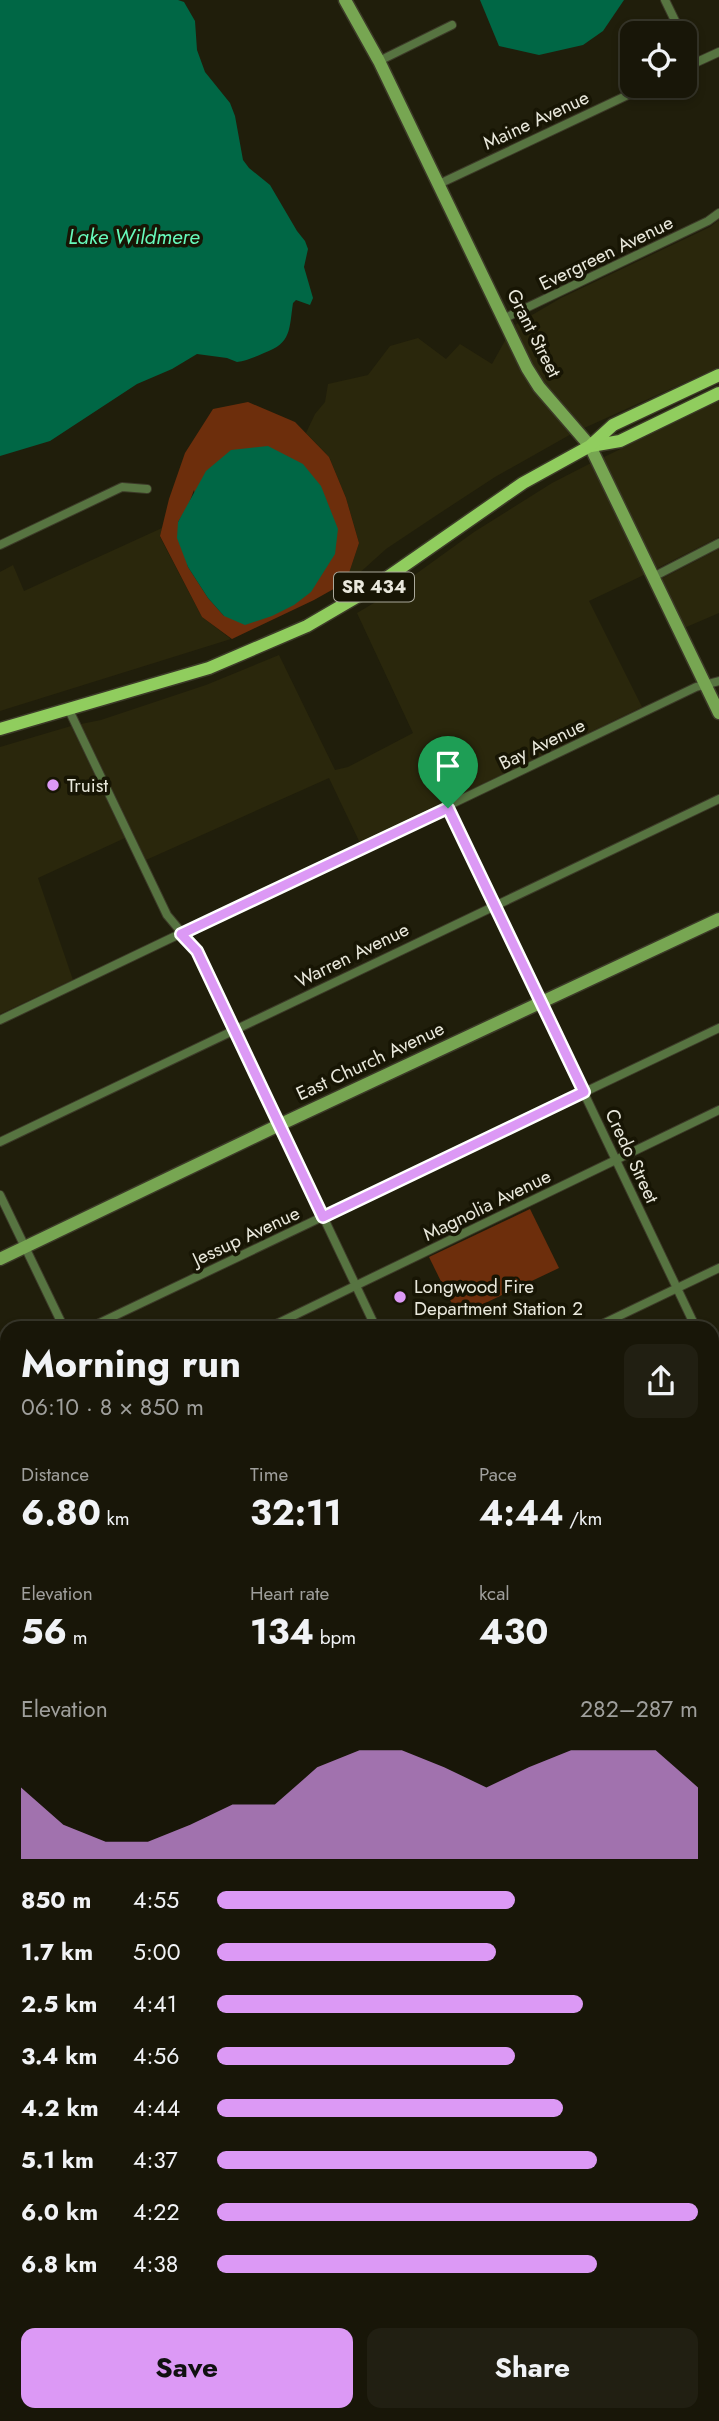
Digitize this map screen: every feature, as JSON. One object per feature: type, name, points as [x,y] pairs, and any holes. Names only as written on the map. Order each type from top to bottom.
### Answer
[{"type":"main road","name":"SR 434","points":[[0,729],[209,668],[307,626],[370,590],[523,483],[590,446],[613,425],[719,375]]},
{"type":"main road","name":"SR 434","points":[[590,446],[620,441],[719,393]]},
{"type":"street","name":"Grant Street","points":[[345,0],[379,61],[527,368],[539,387],[590,446],[719,713]]},
{"type":"street","points":[[665,0],[675,21]]},
{"type":"street","points":[[379,61],[452,25]]},
{"type":"street","points":[[697,62],[719,52]]},
{"type":"street","name":"Maine Avenue","points":[[439,184],[622,98]]},
{"type":"street","name":"Evergreen Avenue","points":[[505,318],[708,222],[719,213]]},
{"type":"street","points":[[0,545],[122,487],[147,489]]},
{"type":"street","points":[[654,576],[719,543]]},
{"type":"street","name":"Bay Avenue","points":[[0,1020],[448,808],[696,687],[719,681]]},
{"type":"street","points":[[68,708],[167,915],[197,951],[373,1321]]},
{"type":"street","name":"Warren Avenue","points":[[0,1142],[719,799]]},
{"type":"street","name":"Credo Street","points":[[448,808],[693,1321]]},
{"type":"street","name":"East Church Avenue","points":[[0,1259],[719,919]]},
{"type":"street","name":"Jessup Avenue","points":[[104,1321],[719,1028]]},
{"type":"street","name":"Magnolia Avenue","points":[[283,1321],[719,1110]]},
{"type":"street","points":[[0,1195],[61,1321]]},
{"type":"street","points":[[609,1321],[719,1268]]},
{"type":"shaded area","points":[[719,220],[719,367],[582,429],[543,384],[531,365],[515,325],[561,298],[710,227]]},
{"type":"shaded area","points":[[507,337],[573,433],[495,477],[440,513],[386,549],[346,582],[359,543],[346,498],[329,457],[306,433],[315,414],[325,402],[328,384],[368,375],[390,346],[418,338],[446,359],[460,344],[492,364]]},
{"type":"shaded area","points":[[719,401],[719,537],[656,569],[602,458]]},
{"type":"shaded area","points":[[248,402],[295,422],[329,457],[346,498],[359,543],[346,582],[232,639],[202,617],[160,536],[185,453],[213,409]],"holes":[[[194,490],[224,616],[208,598],[188,567],[178,522]]]},
{"type":"shaded area","points":[[593,462],[648,573],[589,601],[642,707],[360,843],[329,778],[146,860],[81,724],[101,720],[206,685],[279,655],[335,770],[348,767],[413,733],[357,613],[384,597],[474,532],[552,483]]},
{"type":"shaded area","points":[[162,528],[160,537],[202,617],[231,639],[0,711],[0,572],[13,565],[24,591]]},
{"type":"shaded area","points":[[719,549],[719,613],[684,628],[661,579]]},
{"type":"shaded area","points":[[71,726],[125,838],[38,878],[73,980],[0,1014],[0,747]]},
{"type":"shaded area","points":[[530,1209],[559,1268],[458,1316],[429,1257]]},
{"type":"water","name":"Lake Wildmere","points":[[0,0],[184,2],[195,21],[197,50],[205,72],[230,103],[235,116],[243,160],[270,185],[305,241],[308,249],[304,267],[313,298],[310,305],[296,300],[293,303],[288,334],[280,345],[273,349],[237,362],[197,354],[172,369],[137,384],[50,441],[0,456]]},
{"type":"water","points":[[480,0],[624,0],[603,31],[583,45],[539,55],[499,46]]},
{"type":"water","points":[[268,446],[303,464],[321,486],[338,529],[335,554],[311,592],[294,605],[272,616],[245,625],[224,616],[208,598],[188,567],[177,538],[178,522],[206,471],[231,450]]},
{"type":"place","name":"Truist","points":[[53,785]]},
{"type":"place","name":"Longwood Fire Department Station 2","points":[[400,1297]]},
{"type":"route","points":[[448,808],[584,1092],[323,1217],[197,951],[181,934],[448,808]]}]
